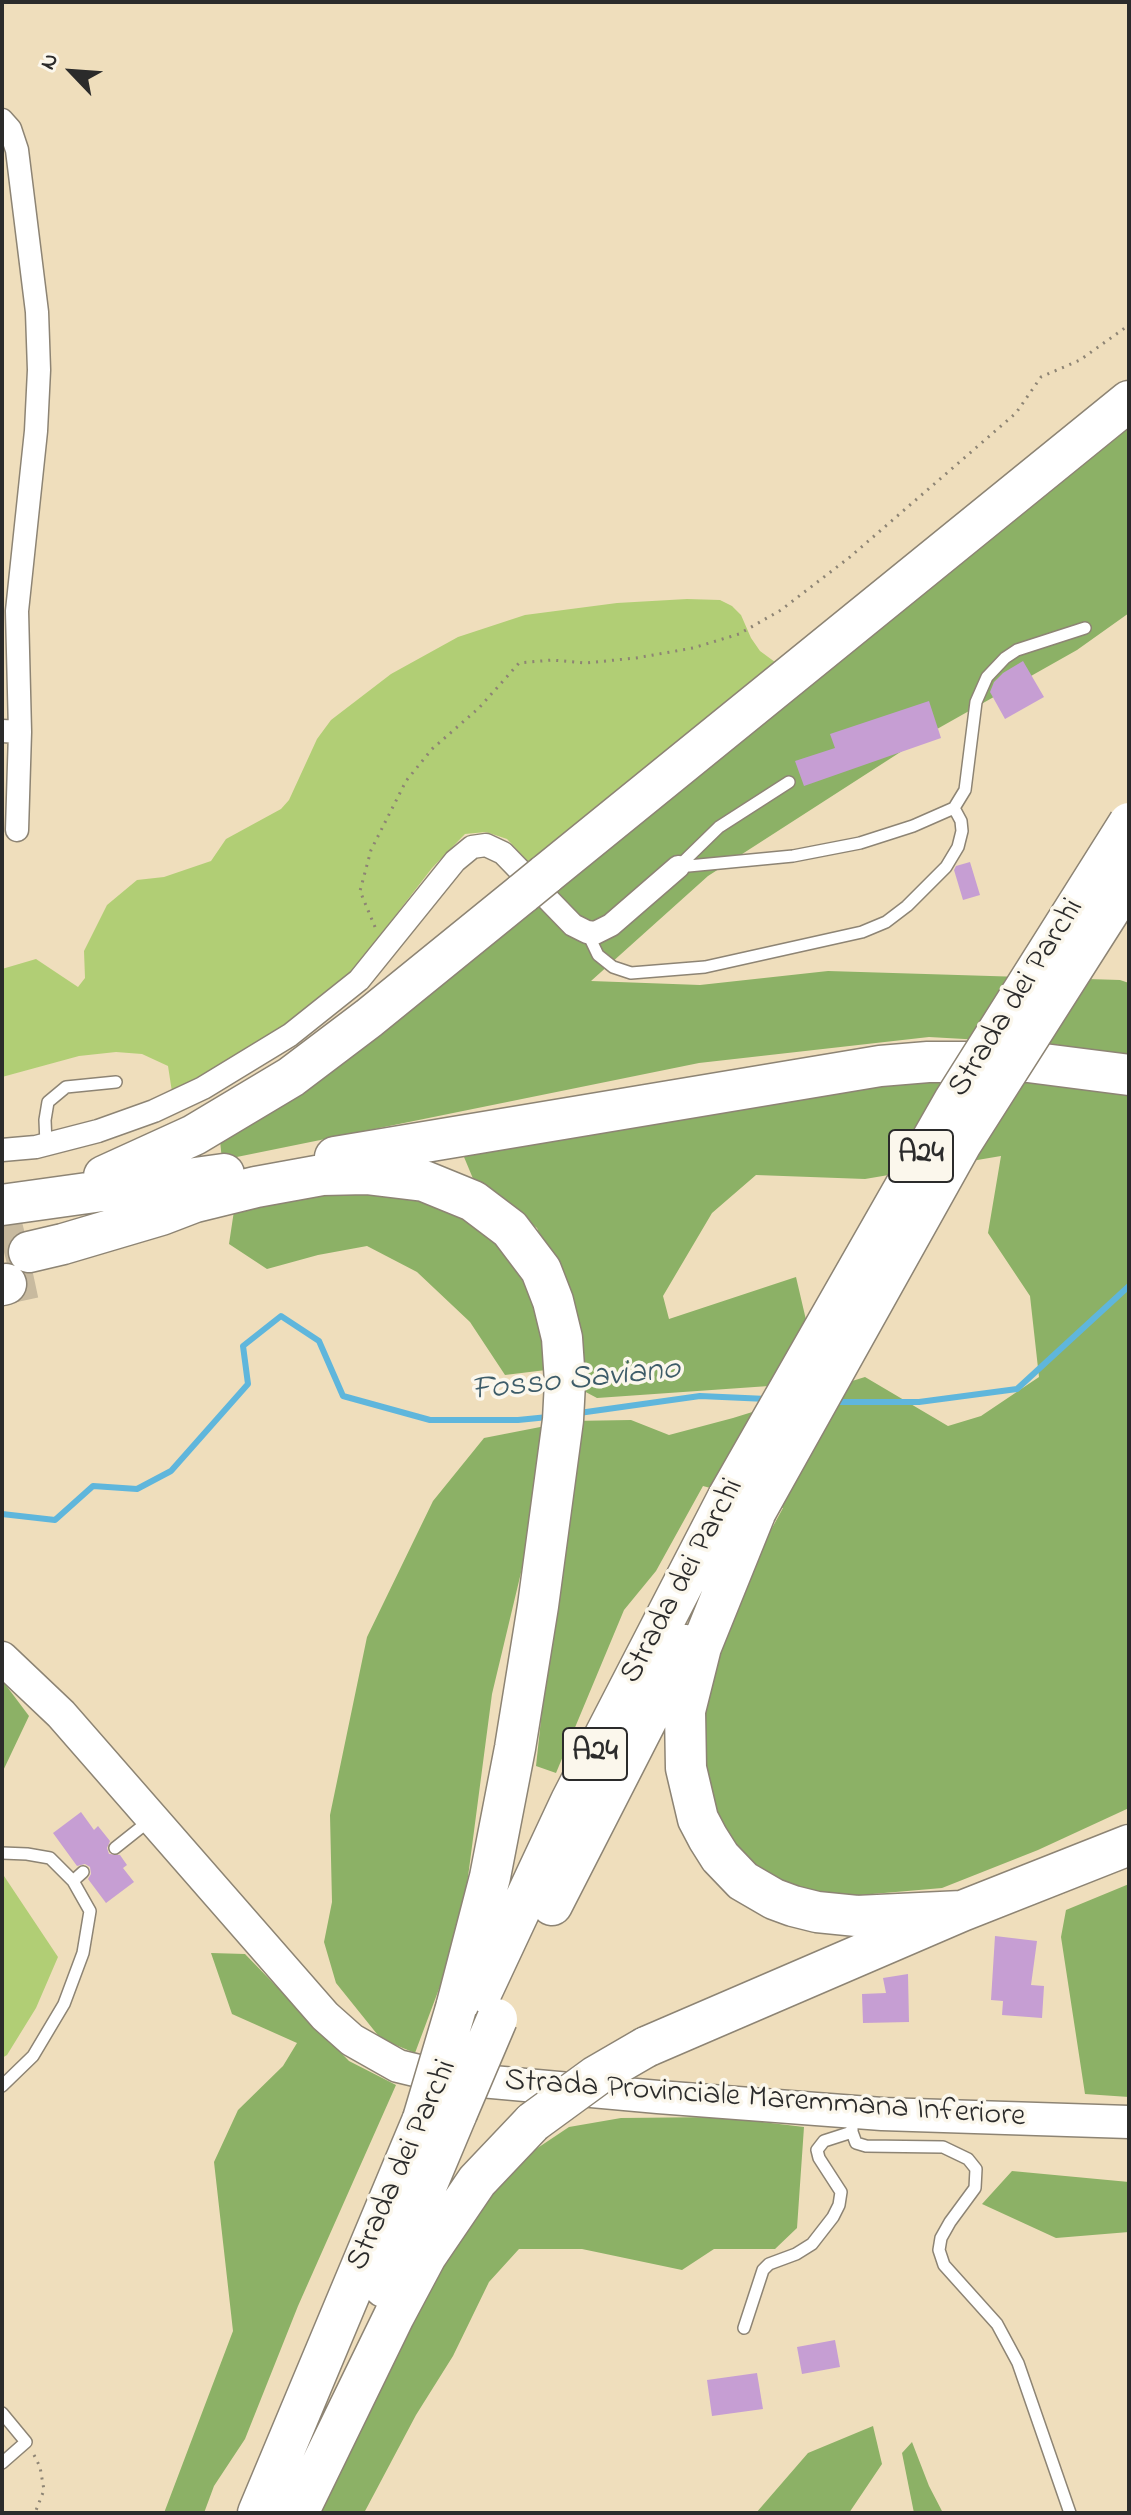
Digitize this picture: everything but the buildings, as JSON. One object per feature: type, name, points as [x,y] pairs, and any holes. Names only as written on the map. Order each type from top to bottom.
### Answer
[{"type":"highway","points":[[4,1204],[78,1184],[172,1147],[239,1110],[339,1041],[1129,401]]},
{"type":"highway","name":"Strada dei Parchi","points":[[292,2513],[475,2014],[600,1806],[742,1504],[947,1111],[1129,823]]},
{"type":"highway","name":"Strada dei Parchi","points":[[742,1504],[998,1084],[1129,880]]},
{"type":"highway","points":[[4,1204],[300,1163],[880,1066],[928,1062],[1028,1062],[1129,1075]]},
{"type":"highway","points":[[178,1208],[300,1163]]},
{"type":"highway","points":[[17,1268],[63,1244],[178,1208],[265,1185],[322,1175],[382,1175],[437,1185],[484,1208],[524,1244],[547,1285],[562,1338],[565,1394],[531,1651],[506,1799],[484,1902],[475,2014]]},
{"type":"highway","points":[[742,1504],[685,1711],[686,1768],[698,1819],[708,1838],[720,1857],[743,1881],[793,1906],[857,1916],[962,1911]]},
{"type":"highway","points":[[298,2513],[426,2256],[477,2181],[533,2122],[596,2076],[646,2047],[962,1911],[1129,1845]]},
{"type":"highway","name":"Strada dei Parchi","points":[[258,2513],[440,2116]]},
{"type":"main road","name":"Strada Provinciale Maremmana Inferiore","points":[[2,1658],[61,1714],[325,2016],[352,2040],[406,2069],[448,2078],[658,2097],[852,2122],[1129,2122]]},
{"type":"street","points":[[2,120],[10,129],[17,150],[39,347],[36,431],[18,603],[11,732],[17,830]]},
{"type":"street","points":[[2,1150],[46,1144],[98,1131],[154,1111],[203,1088],[290,1035],[359,980],[461,854],[478,845],[493,847],[503,853],[573,925],[595,933],[611,925],[678,867]]},
{"type":"lane","points":[[678,867],[793,856],[860,843],[913,826],[954,808],[965,790],[976,702],[987,677],[1017,650],[1085,628]]},
{"type":"lane","points":[[678,867],[719,827],[789,782]]},
{"type":"lane","points":[[587,932],[598,955],[613,967],[631,973],[705,967],[862,932],[886,922],[907,906],[946,867],[958,847],[962,831],[954,808]]},
{"type":"lane","points":[[46,1144],[48,1102],[66,1087],[116,1082]]},
{"type":"lane","points":[[115,1848],[151,1819]]},
{"type":"lane","points":[[2,1853],[50,1858],[73,1881],[90,1911],[88,1934],[78,1971],[64,2004],[40,2046],[2,2086]]},
{"type":"lane","points":[[73,1881],[83,1872]]},
{"type":"lane","points":[[744,2328],[763,2270],[769,2264],[812,2244],[839,2205],[841,2192],[817,2150],[824,2141],[852,2122],[856,2143],[866,2146],[943,2147],[968,2159],[976,2169],[975,2188],[950,2222],[941,2238],[939,2250],[944,2265],[997,2324],[1018,2363],[1070,2513]]},
{"type":"lane","points":[[2,2413],[26,2442],[2,2463]]},
{"type":"path","points":[[385,948],[360,891],[371,850],[406,781],[432,749],[479,708],[519,663],[552,660],[585,663],[636,658],[693,648],[739,634],[781,610],[850,557],[1016,413],[1041,377],[1080,360],[1129,325]]},
{"type":"path","points":[[26,2442],[40,2467],[44,2490],[35,2513]]},
{"type":"green space","points":[[1129,421],[1129,613],[1077,650],[930,733],[708,876],[591,981],[700,985],[828,971],[1120,980],[1129,983],[1129,1056],[1053,1044],[929,1037],[699,1063],[222,1160],[219,1131]]},
{"type":"green space","points":[[720,600],[732,606],[741,615],[760,651],[779,665],[532,866],[507,839],[486,832],[465,834],[432,868],[355,968],[324,999],[252,1051],[172,1092],[168,1066],[142,1054],[116,1052],[79,1056],[2,1077],[2,969],[36,959],[78,987],[85,978],[84,951],[107,905],[137,880],[164,877],[211,861],[226,839],[281,809],[289,800],[317,739],[331,720],[391,674],[458,637],[525,615],[617,603]]},
{"type":"green space","points":[[930,1075],[1063,1081],[1129,1094],[1129,1808],[1038,1850],[942,1888],[826,1898],[772,1881],[745,1865],[723,1830],[697,1761],[702,1667],[738,1590],[783,1508],[703,1486],[656,1571],[624,1610],[556,1773],[536,1766],[565,1497],[540,1493],[492,1694],[461,1930],[415,2053],[381,2039],[336,1983],[324,1942],[332,1902],[330,1815],[367,1637],[433,1501],[484,1438],[571,1421],[631,1420],[669,1435],[865,1377],[948,1426],[981,1416],[1039,1377],[1030,1296],[988,1233],[1001,1156],[865,1179],[756,1175],[712,1213],[663,1296],[669,1319],[796,1277],[810,1337],[769,1386],[597,1398],[580,1389],[562,1294],[537,1228],[474,1181],[464,1157],[480,1143]]},
{"type":"green space","points":[[359,1184],[418,1189],[521,1252],[550,1336],[546,1370],[505,1375],[470,1322],[417,1272],[367,1246],[267,1269],[229,1244],[235,1204]]},
{"type":"green space","points":[[2,1680],[29,1716],[2,1773]]},
{"type":"green space","points":[[2,1873],[58,1957],[36,2008],[7,2055],[2,2058]]},
{"type":"green space","points":[[1129,1884],[1129,2097],[1085,2094],[1061,1937],[1066,1910]]},
{"type":"green space","points":[[211,1953],[245,1954],[349,2061],[396,2085],[298,2306],[245,2439],[214,2486],[204,2513],[164,2513],[233,2331],[214,2162],[238,2110],[283,2066],[297,2043],[232,2014]]},
{"type":"green space","points":[[721,2117],[804,2127],[797,2228],[775,2249],[714,2249],[682,2270],[582,2249],[519,2249],[489,2282],[453,2356],[416,2415],[364,2513],[315,2513],[426,2279],[503,2171],[569,2127],[621,2118]]},
{"type":"green space","points":[[1012,2171],[1129,2182],[1129,2232],[1056,2238],[982,2204]]},
{"type":"green space","points":[[873,2426],[882,2464],[849,2513],[756,2513],[808,2453]]},
{"type":"green space","points":[[912,2442],[943,2513],[914,2513],[902,2453]]},
{"type":"waterway","name":"Fosso Saviano","points":[[834,1402],[919,1402],[1017,1389],[1129,1286]]},
{"type":"waterway","name":"Fosso Saviano","points":[[2,1514],[55,1520],[93,1486],[137,1489],[171,1471],[248,1384],[243,1346],[281,1316],[319,1341],[343,1396],[430,1420],[548,1417]]},
{"type":"waterway","name":"Fosso Saviano","points":[[579,1413],[700,1396],[767,1399]]},
{"type":"tunnel","points":[[2,1244],[26,1238]]},
{"type":"tunnel","points":[[6,1284],[34,1278]]}]
